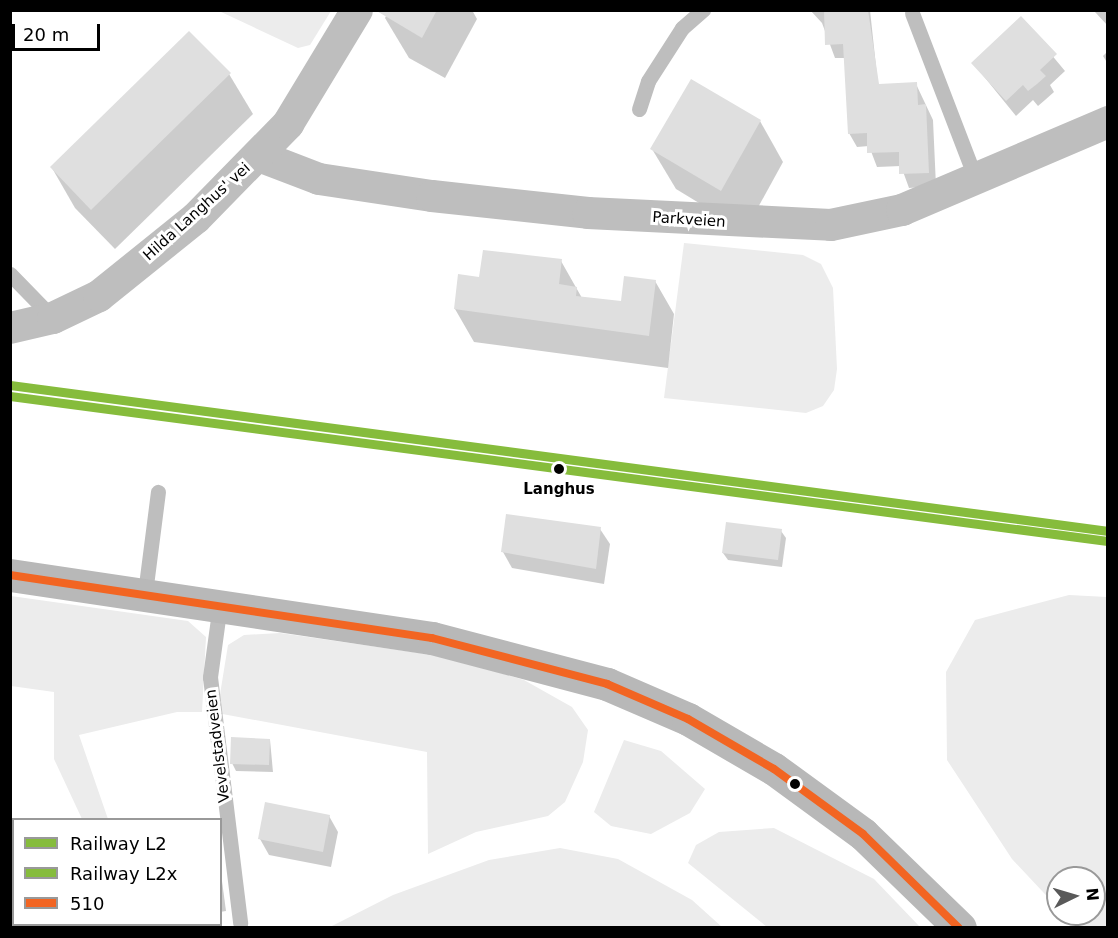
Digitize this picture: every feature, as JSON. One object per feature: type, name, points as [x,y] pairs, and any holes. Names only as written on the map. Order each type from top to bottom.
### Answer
[{"type":"main road","points":[[10,574],[220,604],[522,658],[607,684],[688,719],[774,769],[863,834],[960,927]]},
{"type":"street","name":"Hilda Langhus' vei","points":[[10,328],[53,318],[119,282],[259,156],[307,97],[357,10]]},
{"type":"street","name":"Parkveien","points":[[259,156],[319,179],[432,196],[776,225],[850,223],[977,182],[1107,122]]},
{"type":"lane","points":[[639,109],[648,81],[665,54],[682,28],[703,10]]},
{"type":"lane","points":[[912,13],[977,182]]},
{"type":"lane","points":[[10,274],[53,318]]},
{"type":"lane","points":[[145,593],[158,492]]},
{"type":"lane","name":"Vevelstadveien","points":[[220,604],[210,677],[240,923]]},
{"type":"shaded area","points":[[219,11],[331,11],[310,45],[298,48]]},
{"type":"shaded area","points":[[684,243],[803,255],[821,264],[833,288],[837,369],[834,390],[823,406],[806,413],[664,398]]},
{"type":"shaded area","points":[[1069,595],[1107,597],[1107,927],[1075,926],[1106,926],[1106,866],[1046,866],[1046,895],[1012,859],[947,760],[946,672],[975,620]]},
{"type":"shaded area","points":[[11,596],[188,621],[206,637],[202,712],[177,712],[79,735],[108,818],[82,818],[54,759],[54,692],[11,686]]},
{"type":"shaded area","points":[[280,633],[447,657],[524,680],[572,707],[588,730],[583,762],[565,802],[548,816],[476,832],[428,854],[427,752],[217,713],[228,645],[244,635]]},
{"type":"shaded area","points":[[624,740],[661,751],[705,789],[690,813],[651,834],[611,826],[594,812]]},
{"type":"shaded area","points":[[774,828],[874,879],[920,927],[767,927],[688,863],[696,845],[719,832]]},
{"type":"shaded area","points":[[560,848],[618,859],[692,900],[722,927],[330,927],[393,895],[489,860]]},
{"type":"building","points":[[375,10],[437,10],[422,38]]},
{"type":"building","points":[[824,10],[868,10],[879,84],[917,82],[918,105],[926,104],[929,173],[899,174],[899,152],[867,153],[867,133],[848,134],[843,44],[825,45]]},
{"type":"building","points":[[1021,16],[1057,54],[1040,70],[1046,76],[1028,91],[1023,85],[1006,101],[971,63]]},
{"type":"building","points":[[189,31],[231,73],[91,210],[50,167]]},
{"type":"building","points":[[691,79],[761,120],[721,191],[650,149]]},
{"type":"building","points":[[483,250],[562,259],[559,284],[577,287],[576,296],[621,301],[624,276],[656,280],[649,336],[454,309],[458,274],[479,277]]},
{"type":"building","name":"Langhus","points":[[506,514],[601,527],[596,569],[501,552]]},
{"type":"building","points":[[726,522],[782,529],[778,560],[722,553]]},
{"type":"building","points":[[231,737],[270,739],[269,765],[230,764]]},
{"type":"building","points":[[265,802],[330,815],[323,852],[258,839]]},
{"type":"rail line","name":"L2","points":[[10,385],[1108,531]]},
{"type":"rail line","name":"L2x","points":[[10,396],[1107,541]]},
{"type":"transit line","name":"510","points":[[10,575],[432,638],[607,684],[688,719],[774,769],[863,834],[959,928]]},
{"type":"place","name":"Langhus","points":[[559,469]]}]
